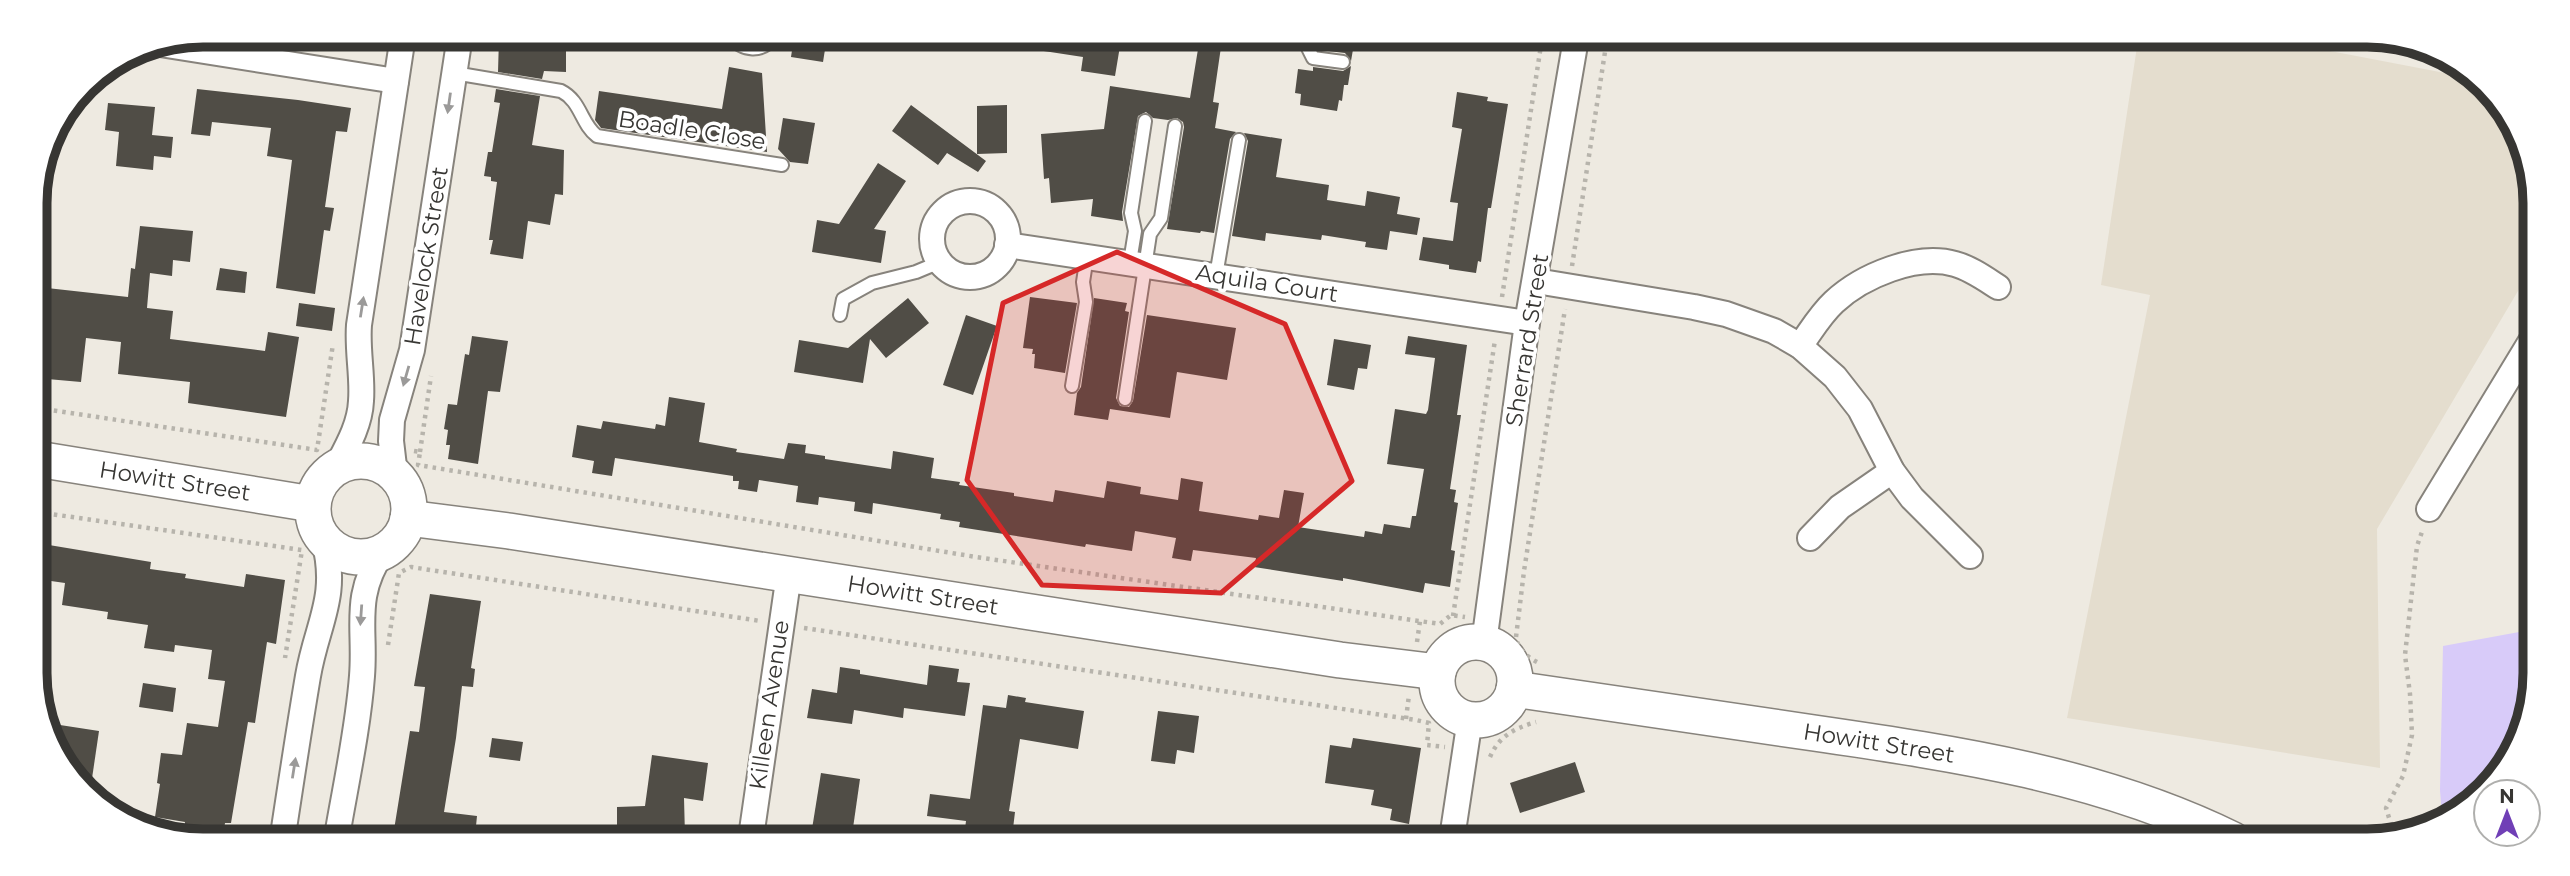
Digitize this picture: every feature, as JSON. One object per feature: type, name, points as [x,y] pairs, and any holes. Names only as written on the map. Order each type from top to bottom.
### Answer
[{"type":"street","points":[[284,829],[308,675],[330,593],[330,570],[313,545],[312,503],[335,452],[361,405],[359,325],[401,47]]},
{"type":"street","name":"Havelock Street","points":[[394,461],[394,414],[412,350],[458,47]]},
{"type":"street","name":"Sherrard Street","points":[[1485,631],[1527,323],[1575,47]]},
{"type":"street","points":[[189,48],[396,81]]},
{"type":"street","points":[[960,202],[978,202],[996,211],[1007,230],[1007,245],[998,264],[979,275],[957,274],[940,262],[933,245],[934,227],[944,211],[960,202]]},
{"type":"street","name":"Aquila Court","points":[[1007,245],[1527,323]]},
{"type":"street","points":[[1800,346],[1830,305],[1843,294],[1860,283],[1900,267],[1931,261],[1947,262],[1965,267],[1998,287]]},
{"type":"street","points":[[1536,281],[1726,314],[1774,331],[1800,346],[1835,377],[1860,410],[1892,471],[1912,498],[1970,556]]},
{"type":"street","points":[[2429,509],[2523,354]]},
{"type":"street","points":[[335,452],[351,461],[367,461],[382,466],[394,461],[408,500],[408,518],[397,559],[370,574],[361,609],[362,676],[338,829]]},
{"type":"street","name":"Howitt Street","points":[[47,461],[312,503]]},
{"type":"street","points":[[1810,538],[1840,507],[1892,471]]},
{"type":"street","name":"Howitt Street","points":[[408,518],[509,531],[1340,660],[1438,672]]},
{"type":"street","points":[[313,545],[355,556],[397,559]]},
{"type":"street","name":"Killeen Avenue","points":[[752,829],[789,574]]},
{"type":"street","points":[[1453,828],[1467,734],[1482,720],[1499,713],[1507,705],[1529,701],[1507,657],[1497,649],[1485,631],[1453,650],[1438,672],[1438,691],[1443,702],[1467,734]]},
{"type":"street","name":"Howitt Street","points":[[1529,701],[1915,748],[2004,764],[2045,772],[2133,798],[2205,828]]},
{"type":"lane","points":[[745,47],[763,47]]},
{"type":"lane","points":[[1308,47],[1313,58],[1343,62]]},
{"type":"lane","name":"Boadle Close","points":[[454,73],[561,91],[573,99],[597,136],[782,164]]},
{"type":"lane","points":[[1125,399],[1138,264],[1131,212],[1145,121]]},
{"type":"lane","points":[[1138,264],[1150,234],[1161,218],[1175,126]]},
{"type":"lane","points":[[1216,276],[1239,140]]},
{"type":"lane","points":[[1072,386],[1086,302],[1083,282],[1087,256]]},
{"type":"lane","points":[[840,316],[843,299],[872,283],[916,272],[940,262]]},
{"type":"path","points":[[1529,701],[1542,665],[1528,657],[1516,641],[1518,620],[1606,47]]},
{"type":"path","points":[[48,410],[335,452]]},
{"type":"path","points":[[320,432],[335,452]]},
{"type":"path","points":[[394,461],[420,452],[418,465],[976,557],[1440,624],[1451,615],[1485,631],[1518,620]]},
{"type":"path","points":[[2392,827],[2386,808],[2403,776],[2410,746],[2412,715],[2404,655],[2417,546],[2429,516],[2429,509]]},
{"type":"path","points":[[47,513],[313,545]]},
{"type":"path","points":[[397,559],[782,624],[1416,720],[1429,723],[1427,745],[1467,734],[1492,753]]},
{"type":"highlighted area","points":[[1117,252],[1285,324],[1352,481],[1221,593],[1042,585],[967,480],[1003,303]]},
{"type":"shaded area","points":[[2137,47],[2309,47],[2454,75],[2484,100],[2507,134],[2520,173],[2523,204],[2523,283],[2377,529],[2380,768],[2067,718],[2150,295],[2101,285]]},
{"type":"shaded area","points":[[2523,631],[2521,693],[2511,732],[2502,751],[2482,778],[2472,778],[2470,790],[2442,810],[2443,646]]},
{"type":"building","points":[[499,47],[566,47],[566,72],[544,71],[542,79],[498,72]]},
{"type":"building","points":[[792,47],[825,47],[823,62],[791,57]]},
{"type":"building","points":[[1078,47],[1084,51],[1092,47],[1120,47],[1115,76],[1081,71],[1083,57],[1024,48]]},
{"type":"building","points":[[1198,47],[1221,47],[1213,102],[1219,103],[1215,128],[1236,132],[1230,139],[1214,233],[1167,229],[1184,127],[1183,122],[1177,118],[1153,118],[1146,112],[1138,116],[1122,212],[1123,221],[1091,216],[1093,199],[1051,203],[1049,178],[1044,179],[1041,134],[1104,129],[1110,86],[1190,98]]},
{"type":"building","points":[[1319,47],[1353,47],[1351,61],[1345,53],[1319,50]]},
{"type":"building","points":[[1351,66],[1348,85],[1344,85],[1342,101],[1339,100],[1337,111],[1300,105],[1301,94],[1295,93],[1298,69],[1313,71],[1313,67],[1343,71]]},
{"type":"building","points":[[729,67],[762,73],[767,152],[601,128],[595,120],[599,91],[722,109]]},
{"type":"building","points":[[197,89],[351,108],[347,132],[336,131],[325,207],[334,208],[330,231],[324,230],[315,294],[276,288],[292,160],[267,156],[271,128],[212,122],[210,136],[191,134]]},
{"type":"building","points":[[496,89],[540,96],[532,145],[564,150],[563,195],[555,194],[550,225],[528,221],[523,259],[490,254],[493,240],[489,240],[497,182],[484,176],[488,152],[492,152],[500,103],[494,102]]},
{"type":"building","points":[[1457,92],[1488,97],[1487,101],[1508,104],[1491,208],[1488,208],[1481,262],[1478,261],[1476,273],[1449,269],[1449,265],[1419,260],[1423,237],[1453,241],[1458,203],[1450,202],[1462,129],[1452,127]]},
{"type":"building","points":[[108,103],[155,107],[152,135],[173,137],[171,158],[154,156],[153,170],[116,166],[119,132],[105,130]]},
{"type":"building","points":[[911,105],[986,161],[978,172],[947,153],[938,165],[892,131]]},
{"type":"building","points":[[1007,105],[1007,153],[977,154],[977,106]]},
{"type":"building","points":[[783,118],[815,123],[808,164],[790,162],[778,149]]},
{"type":"building","points":[[1244,133],[1282,139],[1276,177],[1329,185],[1327,200],[1365,206],[1367,191],[1400,197],[1397,214],[1420,218],[1417,235],[1390,231],[1387,250],[1365,247],[1366,242],[1322,235],[1321,240],[1266,233],[1265,241],[1232,236],[1248,141]]},
{"type":"building","points":[[878,163],[906,181],[874,229],[886,231],[881,263],[812,252],[817,220],[839,224]]},
{"type":"building","points":[[140,226],[193,231],[190,262],[173,260],[172,276],[150,273],[147,308],[173,311],[170,339],[265,351],[268,332],[299,337],[286,417],[188,403],[190,382],[118,374],[121,342],[86,338],[81,382],[48,379],[48,288],[128,297],[131,268],[135,269]]},
{"type":"building","points":[[220,268],[247,272],[245,293],[216,290]]},
{"type":"building","points":[[1030,297],[1077,303],[1065,373],[1034,368],[1033,349],[1023,348]]},
{"type":"building","points":[[908,298],[929,323],[886,358],[870,339],[863,383],[794,372],[799,340],[848,348]]},
{"type":"building","points":[[1094,298],[1127,303],[1125,311],[1129,312],[1116,398],[1120,406],[1129,407],[1133,401],[1147,315],[1236,328],[1227,380],[1177,372],[1170,418],[1110,409],[1108,420],[1074,415],[1077,393],[1081,387]]},
{"type":"building","points":[[299,303],[335,308],[332,331],[296,326]]},
{"type":"building","points":[[966,315],[997,326],[973,395],[943,385]]},
{"type":"building","points":[[472,336],[508,341],[500,392],[488,391],[478,464],[448,459],[448,430],[444,429],[448,404],[457,405],[465,354],[469,355]]},
{"type":"building","points":[[1408,336],[1467,345],[1457,415],[1461,415],[1450,489],[1456,490],[1454,502],[1458,503],[1451,550],[1455,551],[1450,587],[1425,583],[1423,593],[1343,578],[1343,581],[1254,567],[1256,558],[1193,550],[1191,561],[1172,558],[1176,538],[1135,531],[1132,551],[1086,544],[1085,547],[959,527],[960,522],[940,519],[941,514],[873,503],[872,514],[854,511],[855,502],[819,497],[818,505],[796,502],[798,486],[759,480],[757,492],[738,489],[739,481],[733,481],[733,476],[615,458],[612,476],[592,473],[594,461],[572,457],[577,425],[601,429],[603,421],[655,429],[656,424],[665,426],[669,397],[705,403],[699,442],[737,449],[736,452],[784,459],[788,443],[806,445],[805,453],[825,456],[825,459],[891,469],[893,451],[934,458],[931,478],[1053,502],[1055,490],[1104,498],[1107,481],[1141,487],[1140,494],[1178,500],[1181,478],[1203,482],[1199,511],[1258,520],[1259,515],[1279,518],[1284,490],[1304,493],[1298,527],[1364,537],[1365,531],[1382,534],[1384,524],[1410,528],[1412,516],[1416,516],[1424,469],[1387,464],[1395,409],[1426,414],[1428,410],[1435,358],[1405,354]]},
{"type":"building","points":[[1334,339],[1371,345],[1367,369],[1358,368],[1354,390],[1327,385]]},
{"type":"building","points":[[47,545],[151,562],[150,569],[186,574],[185,578],[244,587],[246,574],[285,580],[276,644],[267,642],[255,723],[248,722],[231,823],[225,823],[224,829],[184,827],[185,822],[155,817],[161,753],[182,755],[187,723],[218,727],[225,681],[208,679],[212,650],[175,645],[174,652],[144,648],[148,625],[107,619],[108,612],[62,605],[65,583],[47,580]]},
{"type":"building","points":[[430,594],[481,601],[471,668],[475,669],[473,687],[462,686],[444,812],[477,816],[476,829],[394,829],[410,731],[419,732],[425,687],[414,686]]},
{"type":"building","points":[[929,665],[959,669],[957,682],[970,683],[965,716],[904,708],[903,718],[854,710],[852,724],[807,718],[812,689],[837,693],[840,667],[860,670],[860,674],[927,685]]},
{"type":"building","points":[[143,683],[176,688],[173,712],[139,707]]},
{"type":"building","points":[[1008,695],[1026,698],[1025,702],[1084,711],[1078,749],[1020,739],[1009,811],[1015,812],[1013,829],[965,829],[966,821],[927,816],[930,794],[970,799],[983,705],[1006,708]]},
{"type":"building","points":[[1158,711],[1199,716],[1194,753],[1177,750],[1175,764],[1151,761]]},
{"type":"building","points":[[57,724],[99,731],[92,781],[68,751]]},
{"type":"building","points":[[492,738],[523,742],[520,761],[489,757]]},
{"type":"building","points":[[1353,738],[1421,748],[1409,824],[1390,820],[1392,809],[1371,805],[1374,790],[1325,783],[1330,745],[1351,748]]},
{"type":"building","points":[[652,755],[708,763],[703,801],[684,798],[685,829],[617,829],[617,807],[645,806]]},
{"type":"building","points":[[1575,762],[1585,792],[1520,813],[1510,783]]},
{"type":"building","points":[[821,773],[860,779],[853,829],[812,829]]}]
